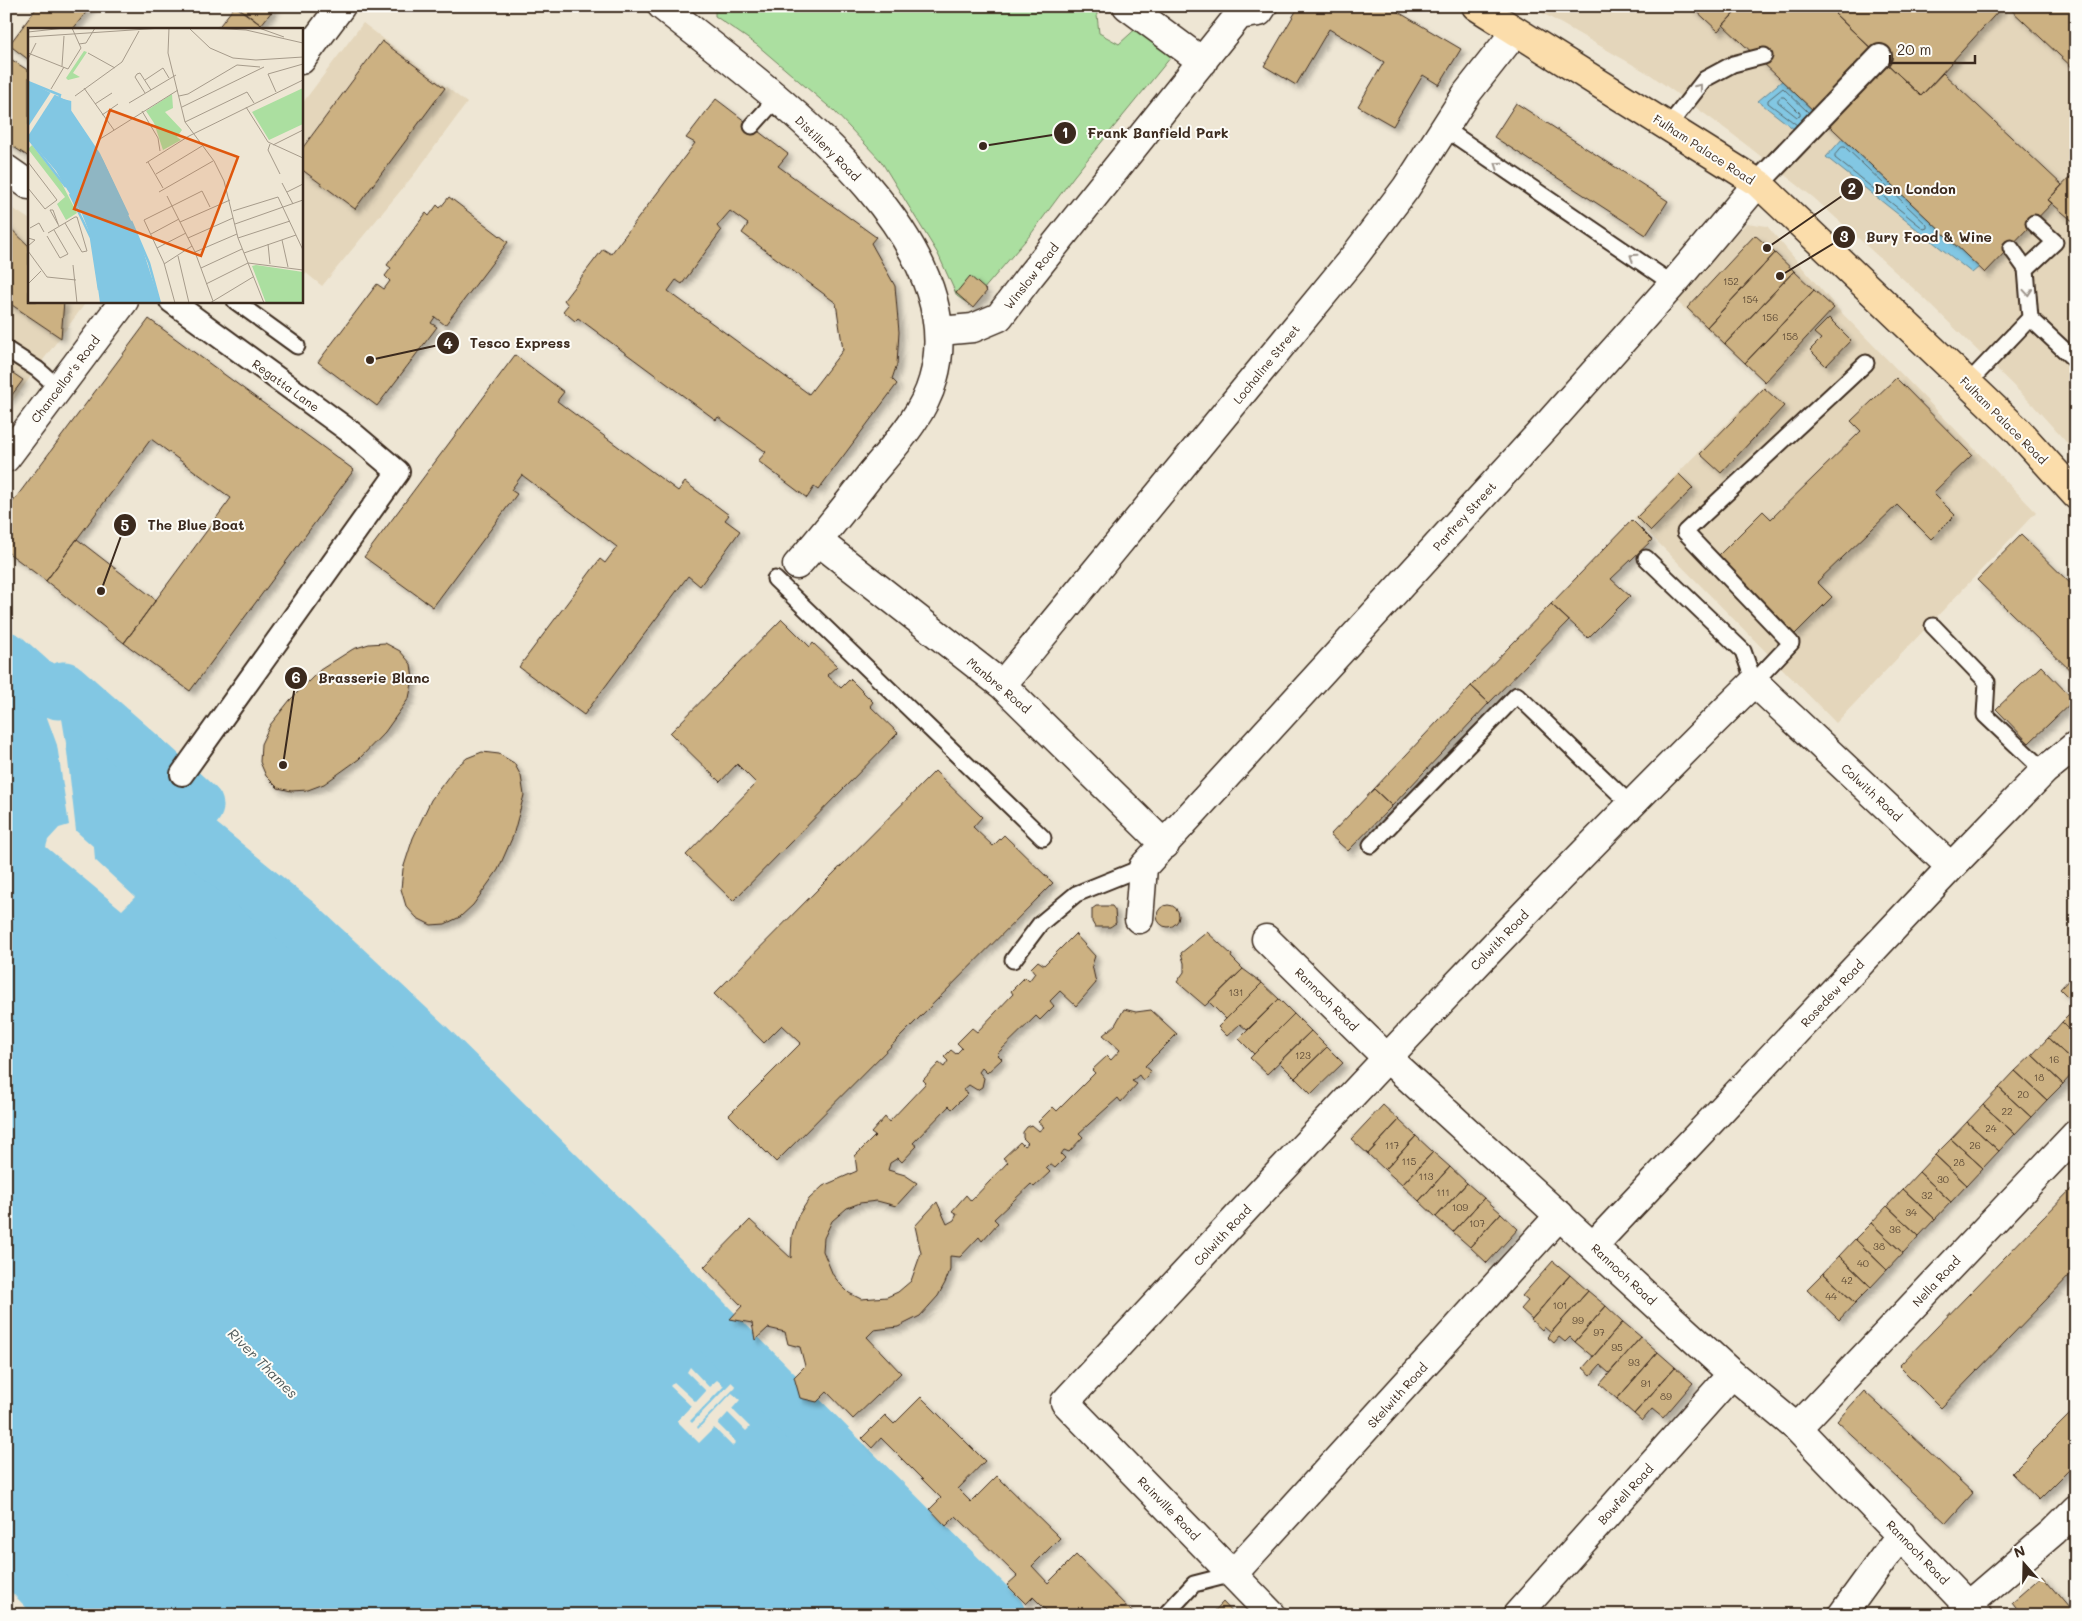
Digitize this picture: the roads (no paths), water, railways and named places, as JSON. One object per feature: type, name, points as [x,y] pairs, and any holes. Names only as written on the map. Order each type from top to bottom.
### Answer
[{"type":"main road","name":"Fulham Palace Road","points":[[1476,6],[1758,183],[2017,430],[2076,495]]},
{"type":"street","name":"Distillery Road","points":[[662,6],[776,99],[833,150],[888,211],[913,250],[930,290],[940,330]]},
{"type":"street","points":[[1127,6],[1203,62]]},
{"type":"street","points":[[302,59],[336,8]]},
{"type":"street","name":"Winslow Road","points":[[940,330],[973,328],[999,317],[1030,276],[1247,9]]},
{"type":"street","name":"Lochaline Street","points":[[1002,685],[1353,258],[1406,188],[1467,93],[1515,32]]},
{"type":"street","points":[[1758,183],[1880,56]]},
{"type":"street","points":[[6,169],[28,184]]},
{"type":"street","name":"Parfrey Street","points":[[1143,867],[1542,431],[1673,284],[1758,183]]},
{"type":"street","name":"Chancellor's Road","points":[[10,445],[58,387],[123,302]]},
{"type":"street","name":"Regatta Lane","points":[[172,302],[352,433],[398,472],[182,774]]},
{"type":"street","points":[[786,572],[818,541],[908,428],[925,402],[934,380],[940,330]]},
{"type":"street","name":"Manbre Road","points":[[818,541],[1002,685],[1164,845]]},
{"type":"street","name":"Colwith Road","points":[[1065,1402],[1387,1058],[1630,804],[1754,682],[1951,867]]},
{"type":"street","name":"Rosedew Road","points":[[1594,1245],[1951,867],[2044,771],[2076,745]]},
{"type":"street","points":[[1138,920],[1143,867]]},
{"type":"street","name":"Rannoch Road","points":[[1266,939],[1387,1058],[1594,1245],[1732,1374],[1797,1428],[1972,1610]]},
{"type":"street","name":"Nella Road","points":[[1797,1428],[2076,1134]]},
{"type":"street","name":"Skelwith Road","points":[[1233,1574],[1560,1215]]},
{"type":"street","name":"Bowfell Road","points":[[1517,1615],[1732,1374]]},
{"type":"street","name":"Rainville Road","points":[[1065,1402],[1272,1615]]},
{"type":"street","points":[[1972,1610],[2076,1508]]},
{"type":"street","points":[[1842,1615],[1901,1534]]},
{"type":"lane","points":[[1668,125],[1705,78],[1733,64],[1764,56]]},
{"type":"lane","points":[[752,126],[776,99]]},
{"type":"lane","points":[[1444,128],[1673,284]]},
{"type":"lane","points":[[2026,269],[2055,242],[2034,223]]},
{"type":"lane","points":[[2012,248],[2026,269],[2030,318],[2076,361]]},
{"type":"lane","points":[[236,302],[297,346]]},
{"type":"lane","points":[[1968,383],[2030,318]]},
{"type":"lane","points":[[6,348],[37,369],[58,387]]},
{"type":"lane","points":[[1646,558],[1743,651],[1754,682],[1790,643],[1685,532],[1866,363]]},
{"type":"lane","points":[[786,572],[1043,838]]},
{"type":"lane","points":[[1933,626],[1987,682],[1985,715],[2044,771]]},
{"type":"lane","points":[[1371,845],[1517,695],[1630,804]]},
{"type":"lane","points":[[1013,960],[1040,924],[1076,894],[1143,867]]},
{"type":"lane","points":[[1165,1615],[1194,1584],[1233,1574]]},
{"type":"water","points":[[1783,80],[1818,115],[1799,133],[1758,101]]},
{"type":"water","points":[[1843,138],[1979,267],[1972,273],[1826,157]]},
{"type":"water","name":"River Thames","points":[[6,657],[34,682],[57,694],[64,687],[198,806],[181,827],[296,921],[430,1046],[640,1253],[1000,1615],[69,1615],[6,1550]]},
{"type":"waterway","points":[[6,657],[34,682],[58,694],[64,687],[198,806],[181,827],[296,921],[430,1046],[640,1253],[1000,1615]]},
{"type":"waterway","points":[[6,1550],[69,1615]]},
{"type":"place","name":"Frank Banfield Park","points":[[983,146]]},
{"type":"place","name":"Den London","points":[[1767,248]]},
{"type":"place","name":"Bury Food & Wine","points":[[1780,276]]},
{"type":"place","name":"Tesco Express","points":[[370,360]]},
{"type":"place","name":"The Blue Boat","points":[[101,591]]},
{"type":"place","name":"Brasserie Blanc","points":[[283,765]]}]
